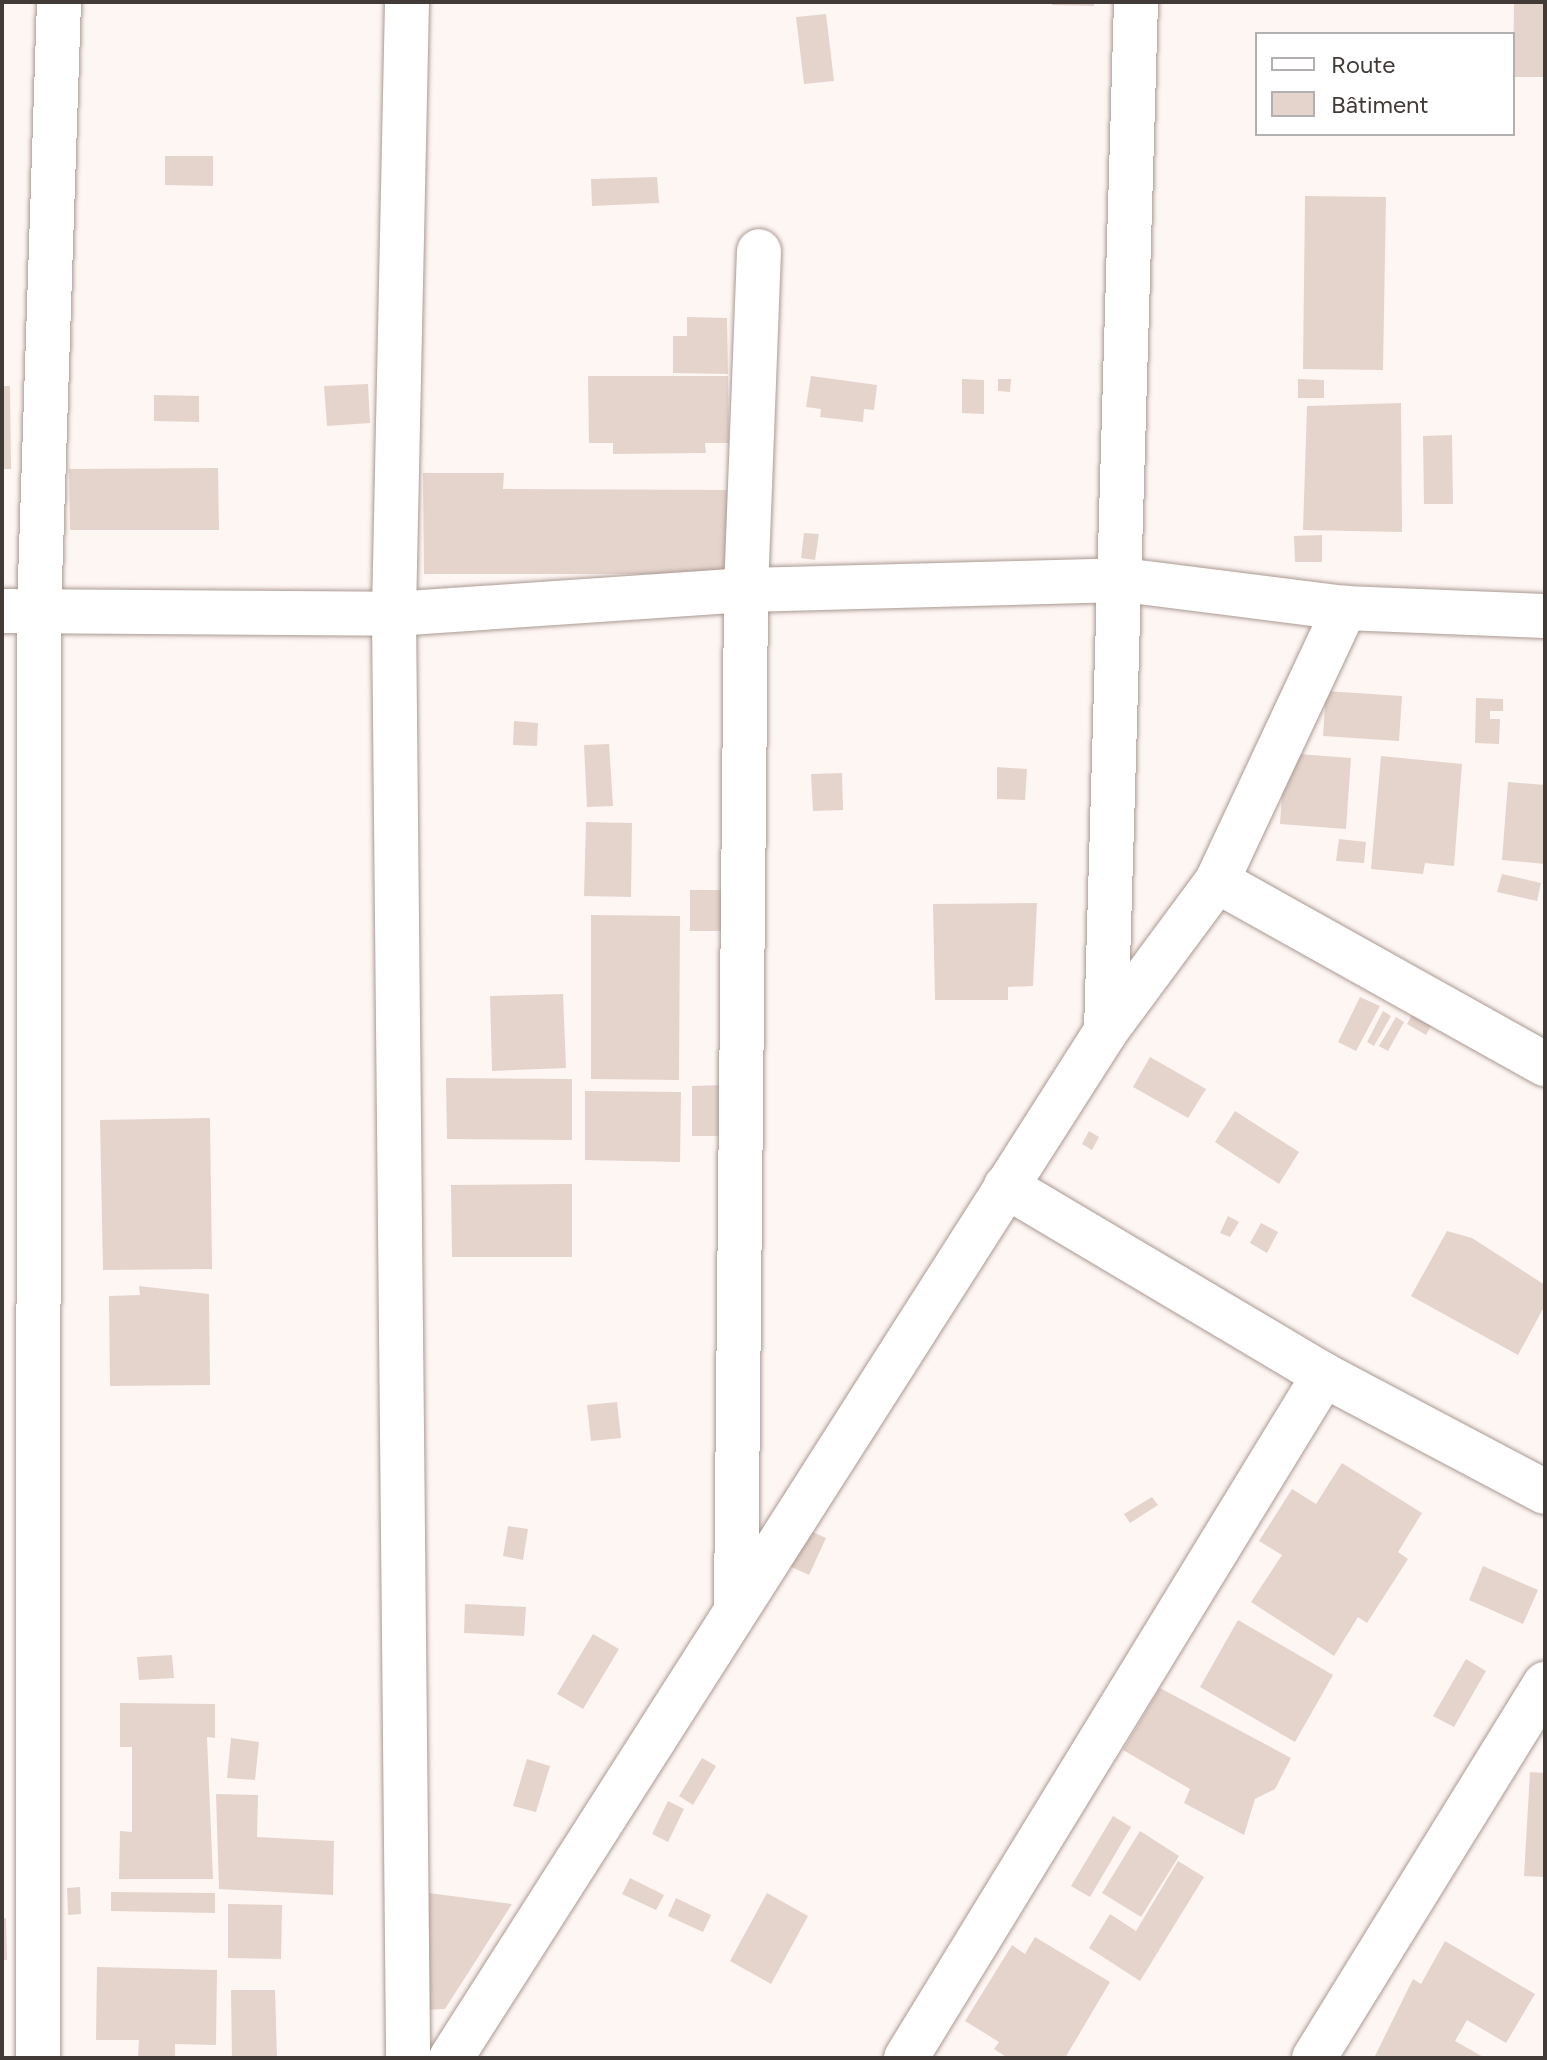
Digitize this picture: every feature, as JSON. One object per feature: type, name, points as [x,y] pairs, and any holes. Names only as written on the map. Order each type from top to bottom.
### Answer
[{"type":"street","points":[[38,2058],[21,611],[59,2]]},
{"type":"street","points":[[407,2],[394,614],[408,2058]]},
{"type":"street","points":[[1106,1031],[1123,580],[1136,2]]},
{"type":"street","points":[[736,1604],[746,590],[759,251]]},
{"type":"street","points":[[21,611],[394,614],[746,590],[1123,580],[1345,608],[1545,616]]},
{"type":"street","points":[[451,2058],[736,1604],[1106,1031],[1217,881],[1345,608]]},
{"type":"street","points":[[1217,881],[1545,1064]]},
{"type":"street","points":[[1006,1186],[1324,1375],[1545,1492]]},
{"type":"street","points":[[906,2058],[1324,1375]]},
{"type":"street","points":[[1314,2058],[1545,1684]]},
{"type":"building","points":[[1052,2],[1094,2],[1094,6],[1052,5]]},
{"type":"building","points":[[1514,2],[1545,2],[1545,77],[1515,77]]},
{"type":"building","points":[[826,14],[834,81],[804,84],[796,17]]},
{"type":"building","points":[[165,156],[213,156],[213,186],[165,185]]},
{"type":"building","points":[[657,177],[659,203],[592,206],[591,179]]},
{"type":"building","points":[[1305,196],[1386,197],[1383,370],[1303,369]]},
{"type":"building","points":[[687,317],[727,318],[728,374],[673,373],[673,336],[687,336]]},
{"type":"building","points":[[588,376],[728,376],[729,443],[705,443],[706,453],[613,454],[613,443],[589,443]]},
{"type":"building","points":[[811,376],[877,385],[874,410],[864,409],[863,422],[820,417],[821,409],[806,407]]},
{"type":"building","points":[[962,379],[984,380],[984,414],[962,413]]},
{"type":"building","points":[[998,379],[1011,379],[1010,392],[998,391]]},
{"type":"building","points":[[1298,379],[1324,380],[1324,398],[1298,398]]},
{"type":"building","points":[[368,384],[370,423],[327,426],[324,386]]},
{"type":"building","points":[[2,386],[10,386],[11,469],[2,469]]},
{"type":"building","points":[[154,395],[199,396],[199,422],[154,421]]},
{"type":"building","points":[[1401,403],[1402,532],[1303,530],[1307,406]]},
{"type":"building","points":[[1452,435],[1453,504],[1424,504],[1423,436]]},
{"type":"building","points":[[218,468],[219,530],[70,530],[69,469]]},
{"type":"building","points":[[423,473],[504,473],[503,489],[729,490],[729,574],[424,574]]},
{"type":"building","points":[[804,533],[819,534],[815,560],[801,558]]},
{"type":"building","points":[[1322,535],[1322,562],[1295,562],[1294,536]]},
{"type":"building","points":[[1326,691],[1402,696],[1399,741],[1323,736]]},
{"type":"building","points":[[1476,698],[1503,699],[1503,711],[1490,711],[1490,719],[1500,719],[1499,744],[1475,743]]},
{"type":"building","points":[[514,721],[538,723],[537,746],[513,745]]},
{"type":"building","points":[[609,744],[613,806],[587,807],[584,745]]},
{"type":"building","points":[[1285,753],[1351,758],[1346,829],[1280,824]]},
{"type":"building","points":[[1381,756],[1462,764],[1454,866],[1425,863],[1423,874],[1371,869]]},
{"type":"building","points":[[997,767],[1027,769],[1025,800],[997,799]]},
{"type":"building","points":[[842,773],[843,810],[813,811],[811,774]]},
{"type":"building","points":[[1508,782],[1545,785],[1545,864],[1502,860]]},
{"type":"building","points":[[586,822],[632,823],[631,897],[584,896]]},
{"type":"building","points":[[1339,839],[1366,842],[1364,863],[1336,861]]},
{"type":"building","points":[[1502,874],[1541,883],[1537,901],[1497,892]]},
{"type":"building","points":[[690,890],[727,890],[728,931],[690,931]]},
{"type":"building","points":[[1037,903],[1033,986],[1008,987],[1008,1000],[935,1000],[933,904]]},
{"type":"building","points":[[591,915],[680,916],[679,1080],[591,1079]]},
{"type":"building","points":[[563,994],[566,1068],[492,1071],[490,996]]},
{"type":"building","points":[[1360,997],[1380,1006],[1356,1051],[1338,1042]]},
{"type":"building","points":[[1383,1011],[1391,1016],[1374,1046],[1367,1042]]},
{"type":"building","points":[[1413,1013],[1432,1024],[1426,1035],[1407,1024]]},
{"type":"building","points":[[1396,1017],[1404,1022],[1388,1051],[1379,1046]]},
{"type":"building","points":[[1150,1057],[1206,1089],[1188,1118],[1133,1087]]},
{"type":"building","points":[[446,1078],[572,1079],[572,1140],[447,1139]]},
{"type":"building","points":[[727,1085],[728,1136],[692,1136],[692,1086]]},
{"type":"building","points":[[585,1091],[681,1092],[680,1162],[585,1160]]},
{"type":"building","points":[[1235,1111],[1299,1152],[1279,1184],[1215,1142]]},
{"type":"building","points":[[210,1118],[212,1269],[103,1270],[100,1120]]},
{"type":"building","points":[[1089,1131],[1099,1137],[1092,1150],[1082,1144]]},
{"type":"building","points":[[572,1184],[572,1257],[452,1257],[451,1185]]},
{"type":"building","points":[[1228,1216],[1239,1222],[1230,1237],[1220,1233]]},
{"type":"building","points":[[1261,1223],[1278,1232],[1267,1253],[1250,1243]]},
{"type":"building","points":[[1447,1231],[1472,1238],[1545,1285],[1545,1305],[1518,1355],[1411,1296]]},
{"type":"building","points":[[139,1286],[209,1294],[210,1385],[110,1386],[109,1296],[140,1295]]},
{"type":"building","points":[[617,1402],[621,1438],[591,1441],[587,1405]]},
{"type":"building","points":[[1342,1463],[1422,1513],[1398,1552],[1408,1559],[1367,1623],[1358,1617],[1334,1656],[1251,1602],[1282,1555],[1259,1541],[1292,1489],[1316,1504]]},
{"type":"building","points":[[1152,1497],[1158,1505],[1130,1523],[1124,1514]]},
{"type":"building","points":[[508,1526],[528,1529],[523,1560],[503,1556]]},
{"type":"building","points":[[804,1528],[826,1538],[809,1575],[787,1565]]},
{"type":"building","points":[[1483,1566],[1538,1590],[1523,1624],[1469,1600]]},
{"type":"building","points":[[465,1604],[526,1607],[524,1636],[464,1633]]},
{"type":"building","points":[[1238,1620],[1333,1675],[1295,1742],[1200,1687]]},
{"type":"building","points":[[593,1634],[619,1649],[583,1709],[557,1694]]},
{"type":"building","points":[[172,1655],[174,1678],[139,1680],[137,1657]]},
{"type":"building","points":[[1466,1659],[1486,1671],[1454,1727],[1433,1716]]},
{"type":"building","points":[[1160,1688],[1291,1758],[1275,1789],[1255,1799],[1244,1835],[1184,1803],[1190,1789],[1123,1750]]},
{"type":"building","points":[[120,1703],[215,1704],[215,1738],[207,1737],[213,1879],[119,1879],[120,1831],[132,1832],[132,1747],[120,1747]]},
{"type":"building","points":[[231,1738],[259,1742],[255,1780],[227,1778]]},
{"type":"building","points":[[702,1758],[716,1766],[693,1805],[679,1796]]},
{"type":"building","points":[[527,1759],[550,1766],[536,1812],[513,1806]]},
{"type":"building","points":[[1530,1772],[1545,1773],[1545,1877],[1524,1876]]},
{"type":"building","points":[[216,1794],[258,1795],[257,1837],[334,1841],[333,1895],[219,1889]]},
{"type":"building","points":[[668,1801],[684,1809],[668,1842],[652,1834]]},
{"type":"building","points":[[1113,1816],[1131,1827],[1090,1897],[1071,1886]]},
{"type":"building","points":[[1140,1831],[1179,1856],[1141,1917],[1102,1893]]},
{"type":"building","points":[[1178,1861],[1204,1877],[1140,1981],[1089,1948],[1110,1914],[1136,1931]]},
{"type":"building","points":[[630,1878],[664,1895],[656,1910],[622,1894]]},
{"type":"building","points":[[80,1887],[81,1914],[68,1915],[67,1888]]},
{"type":"building","points":[[111,1892],[215,1893],[215,1913],[111,1911]]},
{"type":"building","points":[[429,1893],[512,1904],[445,2009],[422,2010]]},
{"type":"building","points":[[767,1893],[808,1916],[771,1984],[730,1961]]},
{"type":"building","points":[[676,1898],[711,1915],[703,1932],[668,1916]]},
{"type":"building","points":[[228,1904],[282,1905],[281,1959],[228,1958]]},
{"type":"building","points":[[6,1918],[7,1960],[2,1960],[2,1919]]},
{"type":"building","points":[[1035,1937],[1110,1982],[1065,2058],[1008,2058],[994,2049],[999,2042],[965,2021],[1012,1945],[1025,1954]]},
{"type":"building","points":[[1445,1941],[1535,1994],[1506,2043],[1467,2020],[1455,2041],[1485,2058],[1374,2058],[1413,1979],[1421,1984]]},
{"type":"building","points":[[97,1967],[217,1970],[216,2045],[175,2044],[175,2057],[138,2057],[139,2040],[96,2040]]},
{"type":"building","points":[[231,1990],[275,1990],[277,2058],[232,2058]]}]
